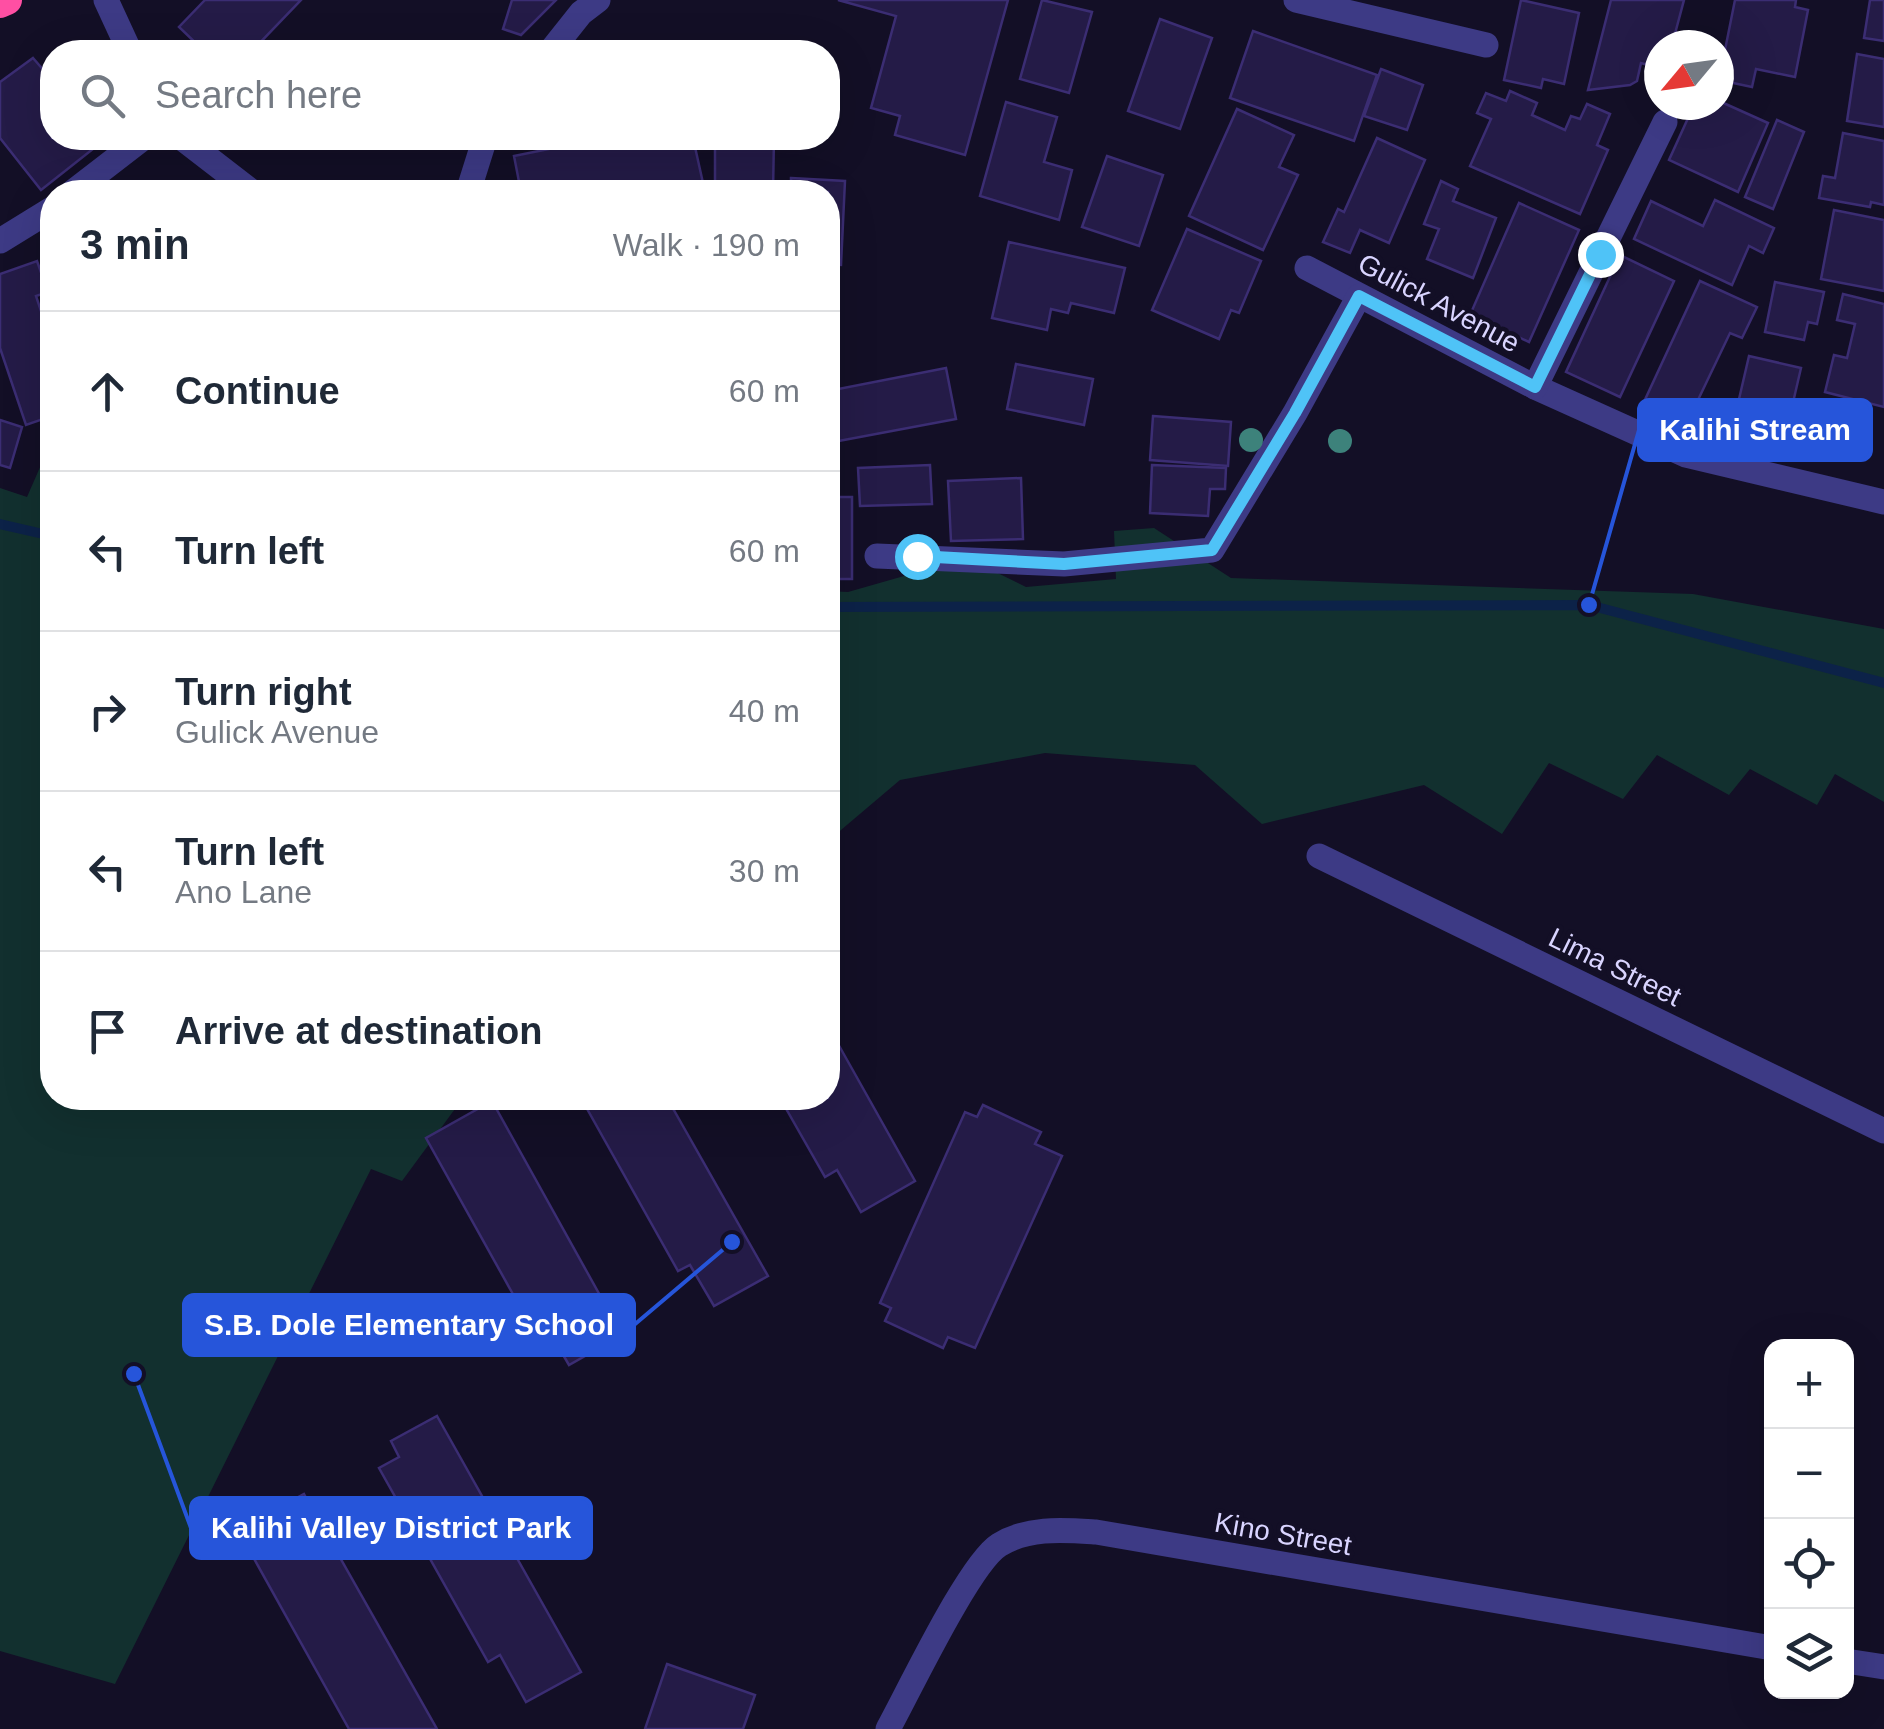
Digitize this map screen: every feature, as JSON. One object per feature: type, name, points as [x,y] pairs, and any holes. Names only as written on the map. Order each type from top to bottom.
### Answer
[{"type":"street","points":[[106,0],[124,40]]},
{"type":"street","points":[[559,40],[581,12],[598,0]]},
{"type":"street","points":[[1296,0],[1486,45]]},
{"type":"street","points":[[1535,387],[1665,122]]},
{"type":"street","points":[[89,180],[127,150]]},
{"type":"street","points":[[198,150],[236,180]]},
{"type":"street","points":[[472,180],[481,150]]},
{"type":"street","points":[[0,240],[40,216]]},
{"type":"street","name":"Gulick Avenue","points":[[1307,268],[1535,387],[1686,455],[1884,502]]},
{"type":"street","points":[[877,556],[1064,564],[1212,550],[1295,413],[1359,296]]},
{"type":"street","name":"Lima Street","points":[[1319,856],[1884,1132]]},
{"type":"street","name":"Kino Street","points":[[888,1729],[982,1558],[1018,1536],[1038,1532],[1096,1532],[1764,1647]]},
{"type":"street","points":[[1854,1662],[1884,1668]]},
{"type":"green space","points":[[40,467],[40,1110],[454,1110],[402,1181],[371,1169],[115,1684],[0,1651],[0,488],[27,497]]},
{"type":"green space","points":[[1154,528],[1231,578],[1693,594],[1884,629],[1884,802],[1835,774],[1817,805],[1750,769],[1729,795],[1657,755],[1623,799],[1549,763],[1502,834],[1424,785],[1262,824],[1195,765],[1045,753],[900,780],[840,831],[840,592],[967,558],[1026,587],[1116,579],[1114,531]]},
{"type":"building","points":[[205,0],[301,0],[263,40],[193,40],[179,27]]},
{"type":"building","points":[[512,0],[556,0],[521,35],[503,29]]},
{"type":"building","points":[[838,0],[1008,0],[965,155],[895,135],[900,116],[871,108],[896,16]]},
{"type":"building","points":[[1042,0],[1092,12],[1069,93],[1020,79]]},
{"type":"building","points":[[1521,0],[1579,13],[1564,84],[1543,79],[1541,88],[1504,80]]},
{"type":"building","points":[[1611,0],[1684,0],[1676,30],[1644,30],[1644,64],[1641,63],[1637,81],[1588,90]]},
{"type":"building","points":[[1735,0],[1796,0],[1795,7],[1808,10],[1795,77],[1756,69],[1752,87],[1734,83],[1734,30],[1729,30]]},
{"type":"building","points":[[1870,0],[1884,0],[1884,41],[1864,38]]},
{"type":"building","points":[[1160,19],[1212,38],[1180,129],[1128,111]]},
{"type":"building","points":[[1253,31],[1377,75],[1354,141],[1230,98]]},
{"type":"building","points":[[1857,54],[1884,59],[1884,127],[1847,121]]},
{"type":"building","points":[[33,58],[40,66],[40,150],[92,150],[54,180],[40,180],[40,189],[0,138],[0,82]]},
{"type":"building","points":[[1381,69],[1423,85],[1407,130],[1364,116]]},
{"type":"building","points":[[1510,91],[1537,103],[1532,115],[1565,130],[1571,116],[1580,119],[1587,104],[1610,114],[1597,145],[1608,150],[1580,214],[1470,166],[1491,119],[1477,113],[1486,93],[1506,101]]},
{"type":"building","points":[[1006,102],[1057,117],[1044,162],[1072,170],[1059,220],[980,196]]},
{"type":"building","points":[[1734,108],[1768,123],[1738,192],[1669,160],[1687,120],[1734,120]]},
{"type":"building","points":[[1237,109],[1294,135],[1279,167],[1298,175],[1263,250],[1189,216]]},
{"type":"building","points":[[1777,120],[1804,132],[1773,209],[1745,197]]},
{"type":"building","points":[[1843,133],[1884,141],[1884,205],[1871,202],[1870,207],[1819,198],[1823,176],[1835,178]]},
{"type":"building","points":[[1377,138],[1425,160],[1389,243],[1360,230],[1350,253],[1323,242],[1338,209],[1344,212]]},
{"type":"building","points":[[544,150],[696,150],[702,180],[519,180],[514,156]]},
{"type":"building","points":[[715,150],[774,150],[773,180],[715,180]]},
{"type":"building","points":[[1107,156],[1163,175],[1139,246],[1082,227]]},
{"type":"building","points":[[840,181],[845,181],[840,265]]},
{"type":"building","points":[[1441,181],[1458,189],[1453,201],[1496,218],[1473,278],[1427,259],[1439,229],[1424,224]]},
{"type":"building","points":[[1715,200],[1774,228],[1763,253],[1749,246],[1732,285],[1634,239],[1651,201],[1703,226]]},
{"type":"building","points":[[1519,203],[1579,230],[1529,342],[1470,315]]},
{"type":"building","points":[[1834,210],[1884,220],[1884,291],[1821,279]]},
{"type":"building","points":[[1187,229],[1261,261],[1239,313],[1231,310],[1219,339],[1152,310]]},
{"type":"building","points":[[1009,242],[1125,268],[1114,313],[1071,303],[1068,313],[1051,309],[1047,330],[992,318]]},
{"type":"building","points":[[1620,255],[1674,281],[1620,397],[1566,372]]},
{"type":"building","points":[[37,261],[40,269],[40,295],[36,296],[40,308],[40,420],[26,425],[0,348],[0,274]]},
{"type":"building","points":[[1700,281],[1757,307],[1742,338],[1730,333],[1686,425],[1643,404]]},
{"type":"building","points":[[1775,282],[1824,292],[1817,324],[1808,322],[1804,340],[1765,332]]},
{"type":"building","points":[[1843,294],[1884,304],[1884,407],[1825,392],[1834,355],[1847,358],[1855,324],[1837,320]]},
{"type":"building","points":[[1749,356],[1801,368],[1785,437],[1733,425]]},
{"type":"building","points":[[1016,364],[1093,379],[1084,425],[1007,409]]},
{"type":"building","points":[[946,368],[956,419],[840,441],[840,389]]},
{"type":"building","points":[[1153,416],[1231,422],[1228,466],[1150,460]]},
{"type":"building","points":[[0,420],[22,427],[10,468],[0,465]]},
{"type":"building","points":[[930,465],[932,504],[860,506],[858,468]]},
{"type":"building","points":[[1152,465],[1226,468],[1225,489],[1210,489],[1208,516],[1150,513]]},
{"type":"building","points":[[1021,478],[1023,539],[951,541],[948,481]]},
{"type":"building","points":[[840,497],[852,497],[852,579],[840,579]]},
{"type":"building","points":[[840,1047],[915,1181],[861,1212],[837,1170],[825,1177],[787,1110],[840,1110]]},
{"type":"building","points":[[983,1105],[1041,1132],[1035,1144],[1062,1156],[975,1348],[948,1337],[943,1348],[885,1321],[891,1308],[880,1303],[965,1112],[977,1117]]},
{"type":"building","points":[[476,1110],[497,1110],[622,1335],[569,1365],[541,1317],[529,1323],[426,1138]]},
{"type":"building","points":[[588,1110],[674,1110],[768,1276],[714,1306],[690,1265],[678,1271]]},
{"type":"building","points":[[437,1416],[581,1672],[526,1702],[500,1655],[488,1662],[379,1468],[399,1457],[391,1441]]},
{"type":"building","points":[[304,1494],[437,1729],[349,1729],[247,1546],[267,1534],[258,1519]]},
{"type":"building","points":[[667,1664],[755,1695],[743,1729],[645,1729]]},
{"type":"waterway","points":[[0,524],[40,533]]},
{"type":"waterway","points":[[840,607],[1589,605],[1884,683]]},
{"type":"place","name":"Kalihi Stream","points":[[1589,605]]},
{"type":"place","name":"S.B. Dole Elementary School","points":[[732,1242]]},
{"type":"place","name":"Kalihi Valley District Park","points":[[134,1374]]},
{"type":"route","points":[[917,556],[1064,564],[1212,550],[1295,413],[1359,296],[1535,387],[1600,254]]}]
